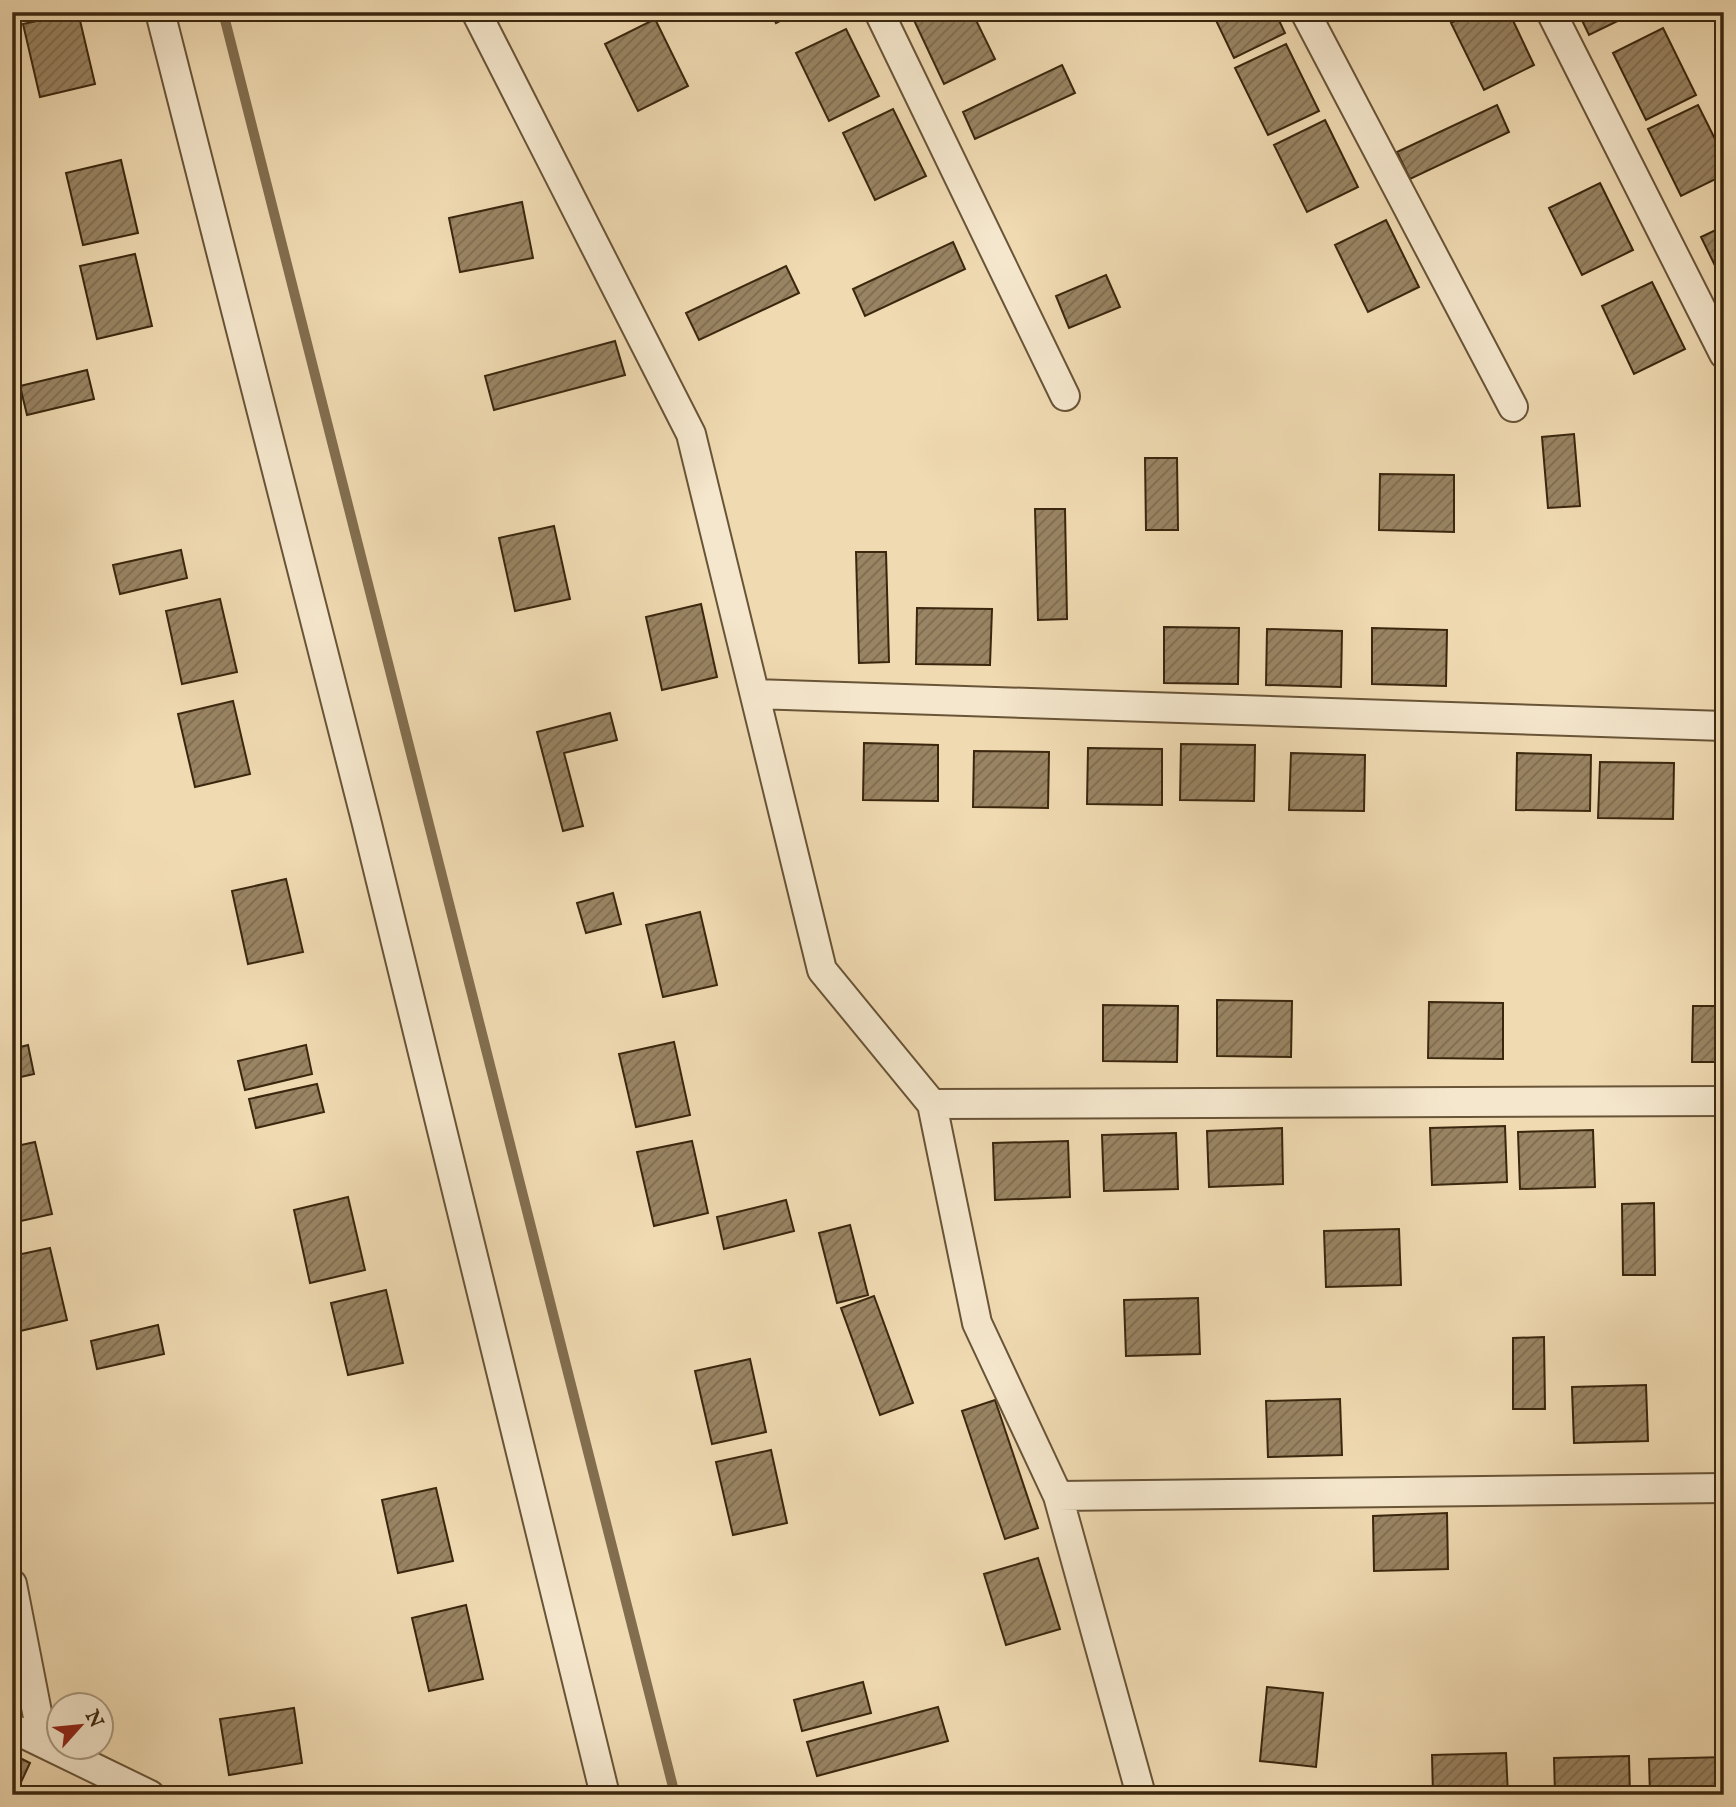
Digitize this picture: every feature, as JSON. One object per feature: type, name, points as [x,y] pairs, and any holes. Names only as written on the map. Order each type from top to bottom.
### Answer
[{"type":"street","points":[[160,12],[362,806],[605,1795]]},
{"type":"street","points":[[476,12],[691,434],[822,970],[932,1104],[977,1323],[1058,1496],[1141,1795]]},
{"type":"street","points":[[879,12],[1065,396]]},
{"type":"street","points":[[1305,12],[1513,407]]},
{"type":"street","points":[[1551,12],[1724,354]]},
{"type":"street","points":[[755,694],[1724,726]]},
{"type":"street","points":[[932,1104],[1724,1101]]},
{"type":"street","points":[[1058,1496],[1724,1488]]},
{"type":"street","points":[[12,1584],[43,1743]]},
{"type":"street","points":[[12,1728],[150,1795]]},
{"type":"building","points":[[78,12],[95,84],[40,97],[23,24]]},
{"type":"building","points":[[771,12],[797,12],[776,23]]},
{"type":"building","points":[[920,12],[972,12],[995,59],[944,84],[912,16]]},
{"type":"building","points":[[1212,12],[1275,12],[1285,33],[1234,58]]},
{"type":"building","points":[[1472,12],[1509,12],[1534,65],[1484,90],[1451,23]]},
{"type":"building","points":[[1578,12],[1636,12],[1589,35]]},
{"type":"building","points":[[655,19],[688,86],[638,111],[605,44]]},
{"type":"building","points":[[1663,28],[1696,95],[1646,120],[1613,53]]},
{"type":"building","points":[[846,29],[879,96],[829,121],[796,53]]},
{"type":"building","points":[[1286,44],[1319,111],[1268,135],[1235,68]]},
{"type":"building","points":[[1062,65],[1075,93],[975,139],[963,112]]},
{"type":"building","points":[[1497,105],[1509,132],[1410,179],[1397,152]]},
{"type":"building","points":[[1698,105],[1724,157],[1724,175],[1681,196],[1648,129]]},
{"type":"building","points":[[893,109],[926,176],[875,200],[843,133]]},
{"type":"building","points":[[1325,120],[1358,187],[1307,212],[1274,145]]},
{"type":"building","points":[[121,160],[138,233],[83,245],[66,173]]},
{"type":"building","points":[[1600,183],[1633,250],[1582,275],[1549,208]]},
{"type":"building","points":[[522,202],[533,258],[460,272],[449,218]]},
{"type":"building","points":[[1386,220],[1419,287],[1368,312],[1335,245]]},
{"type":"building","points":[[1724,226],[1724,284],[1701,237]]},
{"type":"building","points":[[953,242],[965,269],[865,316],[853,289]]},
{"type":"building","points":[[135,254],[152,326],[97,339],[80,266]]},
{"type":"building","points":[[786,266],[799,293],[699,340],[686,313]]},
{"type":"building","points":[[1106,275],[1120,307],[1069,328],[1056,296]]},
{"type":"building","points":[[1652,282],[1685,349],[1634,374],[1602,306]]},
{"type":"building","points":[[615,341],[625,375],[494,410],[485,376]]},
{"type":"building","points":[[87,370],[94,399],[27,415],[20,386]]},
{"type":"building","points":[[1574,434],[1580,506],[1548,508],[1542,437]]},
{"type":"building","points":[[1145,458],[1177,458],[1178,530],[1146,530]]},
{"type":"building","points":[[1380,474],[1454,475],[1454,532],[1379,530]]},
{"type":"building","points":[[1035,509],[1065,509],[1067,619],[1038,620]]},
{"type":"building","points":[[554,526],[570,599],[515,611],[499,538]]},
{"type":"building","points":[[181,550],[187,578],[120,594],[113,565]]},
{"type":"building","points":[[856,552],[886,552],[889,662],[859,663]]},
{"type":"building","points":[[220,599],[237,672],[182,684],[166,611]]},
{"type":"building","points":[[701,604],[717,677],[662,690],[646,617]]},
{"type":"building","points":[[917,608],[992,609],[990,665],[916,664]]},
{"type":"building","points":[[1164,627],[1239,628],[1238,684],[1164,683]]},
{"type":"building","points":[[1372,628],[1447,630],[1446,686],[1372,684]]},
{"type":"building","points":[[1267,629],[1342,631],[1341,687],[1266,685]]},
{"type":"building","points":[[233,701],[250,774],[195,787],[178,714]]},
{"type":"building","points":[[610,713],[617,740],[564,753],[583,826],[563,831],[537,732]]},
{"type":"building","points":[[864,743],[938,745],[938,801],[863,800]]},
{"type":"building","points":[[1181,744],[1255,745],[1254,801],[1180,800]]},
{"type":"building","points":[[1088,748],[1162,749],[1162,805],[1087,804]]},
{"type":"building","points":[[974,751],[1049,752],[1048,808],[973,807]]},
{"type":"building","points":[[1291,753],[1365,755],[1364,811],[1289,810]]},
{"type":"building","points":[[1517,753],[1591,755],[1590,811],[1516,810]]},
{"type":"building","points":[[1600,762],[1674,763],[1673,819],[1598,818]]},
{"type":"building","points":[[286,879],[303,952],[248,964],[232,891]]},
{"type":"building","points":[[613,893],[621,924],[586,933],[577,903]]},
{"type":"building","points":[[700,912],[717,985],[663,997],[646,925]]},
{"type":"building","points":[[1217,1000],[1292,1001],[1291,1057],[1217,1056]]},
{"type":"building","points":[[1429,1002],[1503,1003],[1503,1059],[1428,1058]]},
{"type":"building","points":[[1103,1005],[1178,1006],[1177,1062],[1103,1061]]},
{"type":"building","points":[[1693,1006],[1724,1006],[1724,1062],[1692,1062]]},
{"type":"building","points":[[674,1042],[690,1115],[636,1127],[619,1054]]},
{"type":"building","points":[[28,1045],[34,1074],[12,1079],[12,1049]]},
{"type":"building","points":[[306,1045],[312,1074],[245,1090],[238,1061]]},
{"type":"building","points":[[317,1084],[324,1112],[256,1128],[249,1099]]},
{"type":"building","points":[[1505,1126],[1507,1182],[1432,1185],[1430,1128]]},
{"type":"building","points":[[1282,1128],[1283,1184],[1209,1187],[1207,1131]]},
{"type":"building","points":[[1593,1130],[1595,1187],[1520,1189],[1518,1132]]},
{"type":"building","points":[[1176,1133],[1178,1189],[1104,1191],[1102,1135]]},
{"type":"building","points":[[692,1141],[708,1213],[654,1226],[637,1152]]},
{"type":"building","points":[[1068,1141],[1070,1197],[995,1200],[993,1143]]},
{"type":"building","points":[[35,1142],[52,1214],[12,1223],[12,1147]]},
{"type":"building","points":[[348,1197],[365,1270],[310,1283],[294,1210]]},
{"type":"building","points":[[786,1200],[794,1231],[724,1249],[717,1217]]},
{"type":"building","points":[[1654,1203],[1655,1275],[1623,1275],[1622,1204]]},
{"type":"building","points":[[850,1225],[868,1295],[837,1303],[819,1233]]},
{"type":"building","points":[[1399,1229],[1401,1285],[1326,1287],[1324,1231]]},
{"type":"building","points":[[50,1248],[67,1320],[12,1333],[12,1256]]},
{"type":"building","points":[[386,1290],[403,1363],[348,1375],[331,1303]]},
{"type":"building","points":[[874,1296],[913,1403],[880,1415],[841,1308]]},
{"type":"building","points":[[1198,1298],[1200,1354],[1126,1356],[1124,1300]]},
{"type":"building","points":[[158,1325],[164,1354],[97,1369],[91,1341]]},
{"type":"building","points":[[1544,1337],[1545,1409],[1513,1409],[1513,1338]]},
{"type":"building","points":[[750,1359],[766,1432],[712,1444],[695,1371]]},
{"type":"building","points":[[1646,1385],[1648,1441],[1574,1443],[1572,1387]]},
{"type":"building","points":[[1340,1399],[1342,1455],[1268,1457],[1266,1401]]},
{"type":"building","points":[[995,1400],[1038,1528],[1005,1539],[962,1411]]},
{"type":"building","points":[[771,1450],[787,1523],[733,1535],[716,1462]]},
{"type":"building","points":[[436,1488],[453,1561],[398,1573],[382,1500]]},
{"type":"building","points":[[1447,1513],[1448,1569],[1374,1571],[1373,1516]]},
{"type":"building","points":[[1038,1558],[1060,1629],[1006,1645],[984,1574]]},
{"type":"building","points":[[466,1605],[483,1679],[429,1691],[412,1618]]},
{"type":"building","points":[[863,1682],[871,1713],[802,1731],[794,1700]]},
{"type":"building","points":[[1267,1687],[1323,1693],[1316,1767],[1260,1761]]},
{"type":"building","points":[[938,1707],[948,1741],[817,1776],[807,1742]]},
{"type":"building","points":[[294,1708],[302,1763],[229,1775],[220,1719]]},
{"type":"building","points":[[1506,1753],[1508,1795],[1433,1795],[1432,1755]]},
{"type":"building","points":[[12,1754],[30,1763],[15,1795],[12,1795]]},
{"type":"building","points":[[1629,1756],[1630,1795],[1555,1795],[1554,1758]]},
{"type":"building","points":[[1724,1757],[1724,1795],[1650,1795],[1649,1759]]},
{"type":"building","points":[[494,1789],[496,1795],[468,1795]]},
{"type":"waterway","points":[[223,12],[675,1795]]}]
